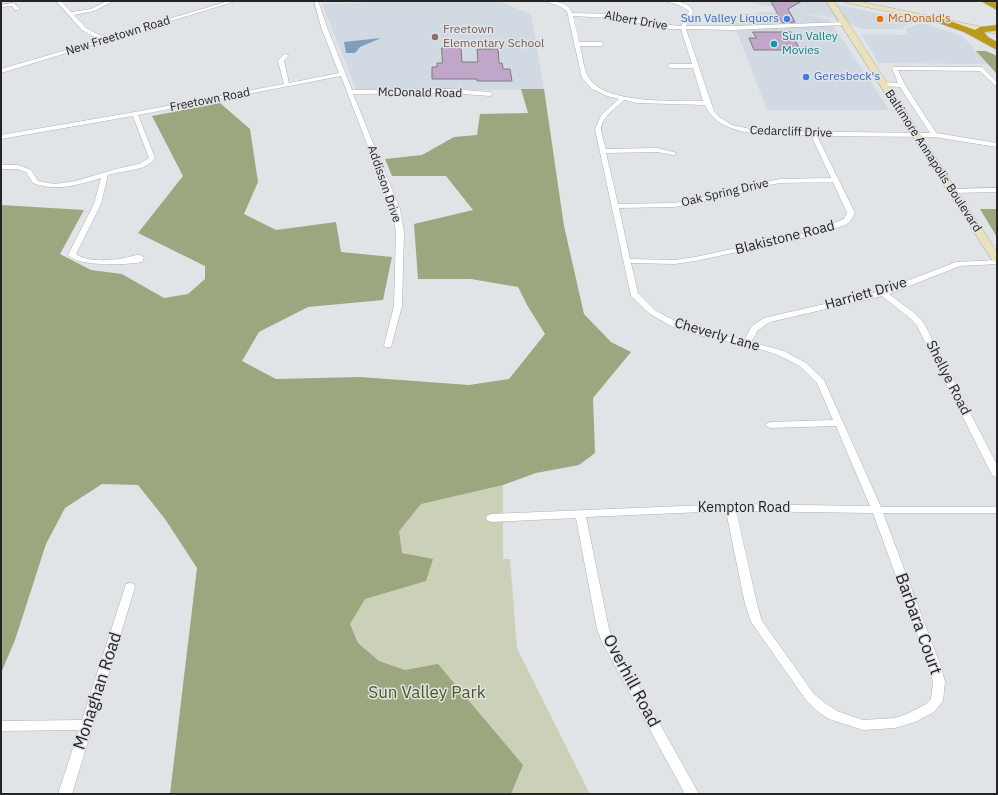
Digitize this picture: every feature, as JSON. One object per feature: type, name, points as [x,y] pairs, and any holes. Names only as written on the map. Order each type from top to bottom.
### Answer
[{"type":"highway","points":[[986,1],[997,7]]},
{"type":"highway","points":[[936,19],[968,30],[983,33],[997,28]]},
{"type":"highway","points":[[983,33],[997,47]]},
{"type":"main road","points":[[821,1],[835,8]]},
{"type":"main road","name":"Baltimore Annapolis Boulevard","points":[[830,1],[835,8],[844,12],[883,84],[997,261]]},
{"type":"main road","points":[[862,1],[997,28]]},
{"type":"main road","points":[[844,12],[884,9],[936,19]]},
{"type":"main road","points":[[983,33],[997,32]]},
{"type":"street","points":[[58,1],[84,29],[105,40]]},
{"type":"street","points":[[70,14],[92,10],[111,1]]},
{"type":"street","points":[[212,1],[218,6]]},
{"type":"street","name":"New Freetown Road","points":[[1,71],[234,1]]},
{"type":"street","points":[[316,1],[324,27],[343,74]]},
{"type":"street","points":[[546,1],[566,8],[571,14],[576,44],[585,78],[588,83],[601,92],[623,98],[654,102],[707,103]]},
{"type":"street","points":[[667,1],[681,4],[690,9],[691,12],[684,23],[683,28]]},
{"type":"street","points":[[1,6],[13,4],[17,9],[1,12]]},
{"type":"street","name":"Albert Drive","points":[[571,14],[611,16],[659,26],[683,28],[732,28],[844,12]]},
{"type":"street","name":"Cedarcliff Drive","points":[[683,28],[711,112],[717,118],[736,128],[762,133],[934,135],[997,145]]},
{"type":"street","points":[[576,44],[601,44]]},
{"type":"street","points":[[286,54],[281,61],[287,85]]},
{"type":"street","points":[[670,66],[695,66]]},
{"type":"street","points":[[934,135],[902,84],[895,68],[982,69],[997,85]]},
{"type":"street","name":"Freetown Road","points":[[1,137],[135,114],[343,74]]},
{"type":"street","name":"Addisson Drive","points":[[343,74],[396,210],[400,232],[398,306],[388,345]]},
{"type":"street","points":[[883,84],[902,84]]},
{"type":"street","name":"McDonald Road","points":[[349,92],[443,91],[490,94]]},
{"type":"street","name":"Cheverly Lane","points":[[623,98],[604,116],[599,123],[598,129],[634,294],[640,303],[651,312],[680,326],[781,354],[795,359],[808,367],[821,382],[838,424],[877,510]]},
{"type":"street","points":[[1,167],[18,167],[29,170],[35,182],[44,185],[71,184],[118,170],[146,164],[152,158],[135,114]]},
{"type":"street","name":"Blakistone Road","points":[[627,261],[685,261],[806,236],[835,226],[847,220],[851,213],[813,134]]},
{"type":"street","points":[[603,151],[657,150],[674,153]]},
{"type":"street","points":[[105,175],[104,185],[96,208],[82,231],[72,255],[77,259],[87,261],[127,260]]},
{"type":"street","name":"Oak Spring Drive","points":[[616,206],[674,205],[737,192],[780,181],[834,180]]},
{"type":"street","points":[[952,191],[997,190]]},
{"type":"street","name":"Harriett Drive","points":[[746,344],[755,328],[767,320],[883,292],[959,264],[997,261]]},
{"type":"street","name":"Shellye Road","points":[[883,292],[915,318],[920,325],[997,475]]},
{"type":"street","points":[[770,425],[838,424]]},
{"type":"street","name":"Barbara Court","points":[[730,507],[752,608],[757,622],[810,697],[821,707],[833,715],[847,721],[863,725],[878,726],[895,724],[930,708],[937,700],[939,682],[934,664],[877,510]]},
{"type":"street","name":"Kempton Road","points":[[491,518],[730,507],[877,510],[997,510]]},
{"type":"street","name":"Overhill Road","points":[[580,514],[603,629],[608,642],[692,794]]},
{"type":"street","name":"Monaghan Road","points":[[65,794],[130,587]]},
{"type":"street","points":[[1,726],[87,725]]},
{"type":"shaded area","name":"Freetown Elementary School","points":[[400,1],[497,1],[531,14],[544,89],[357,91],[322,4]]},
{"type":"shaded area","points":[[745,1],[823,1],[915,22],[901,29],[863,29],[830,17],[791,11]]},
{"type":"shaded area","points":[[760,12],[797,12],[829,19],[889,110],[767,110],[734,24]]},
{"type":"shaded area","points":[[922,23],[962,36],[988,64],[878,63],[862,34],[909,35],[905,29]]},
{"type":"green space","points":[[976,51],[986,51],[997,56],[997,74]]},
{"type":"green space","points":[[521,89],[544,89],[564,226],[584,314],[611,342],[631,352],[593,398],[595,453],[579,465],[536,473],[503,485],[421,504],[399,531],[402,553],[433,559],[426,581],[365,599],[350,624],[358,643],[379,661],[405,670],[438,664],[523,765],[511,794],[170,794],[197,568],[165,519],[138,485],[102,484],[65,508],[46,544],[15,640],[1,673],[1,205],[84,210],[60,254],[91,270],[122,274],[164,298],[188,294],[205,279],[205,266],[138,233],[183,176],[152,116],[220,103],[250,129],[258,182],[244,214],[276,230],[336,222],[341,252],[392,257],[383,300],[308,307],[259,332],[242,361],[276,379],[360,377],[469,385],[509,379],[545,334],[518,287],[471,279],[418,279],[414,224],[473,210],[446,176],[392,176],[385,159],[422,155],[454,137],[477,135],[480,114],[528,113]]},
{"type":"green space","points":[[980,209],[997,209],[997,237]]},
{"type":"green space","name":"Sun Valley Park","points":[[503,485],[503,559],[510,559],[517,648],[590,794],[313,794],[350,489]]},
{"type":"water","points":[[381,38],[360,47],[355,53],[346,53],[344,42]]},
{"type":"building","points":[[771,1],[802,1],[788,9],[795,22],[783,23]]},
{"type":"building","name":"Sun Valley Movies","points":[[753,32],[791,32],[800,50],[754,50],[749,38],[756,38]]},
{"type":"building","name":"Freetown Elementary School","points":[[442,48],[461,48],[462,62],[478,62],[477,49],[498,49],[499,63],[502,63],[503,69],[510,69],[512,81],[432,79],[432,67],[437,67],[437,63],[442,63]]},
{"type":"place","name":"Sun Valley Liquors","points":[[787,19]]},
{"type":"place","name":"McDonald's","points":[[880,19]]},
{"type":"place","name":"Freetown Elementary School","points":[[435,37]]},
{"type":"place","name":"Sun Valley Movies","points":[[774,44]]},
{"type":"place","name":"Geresbeck's","points":[[806,77]]}]
